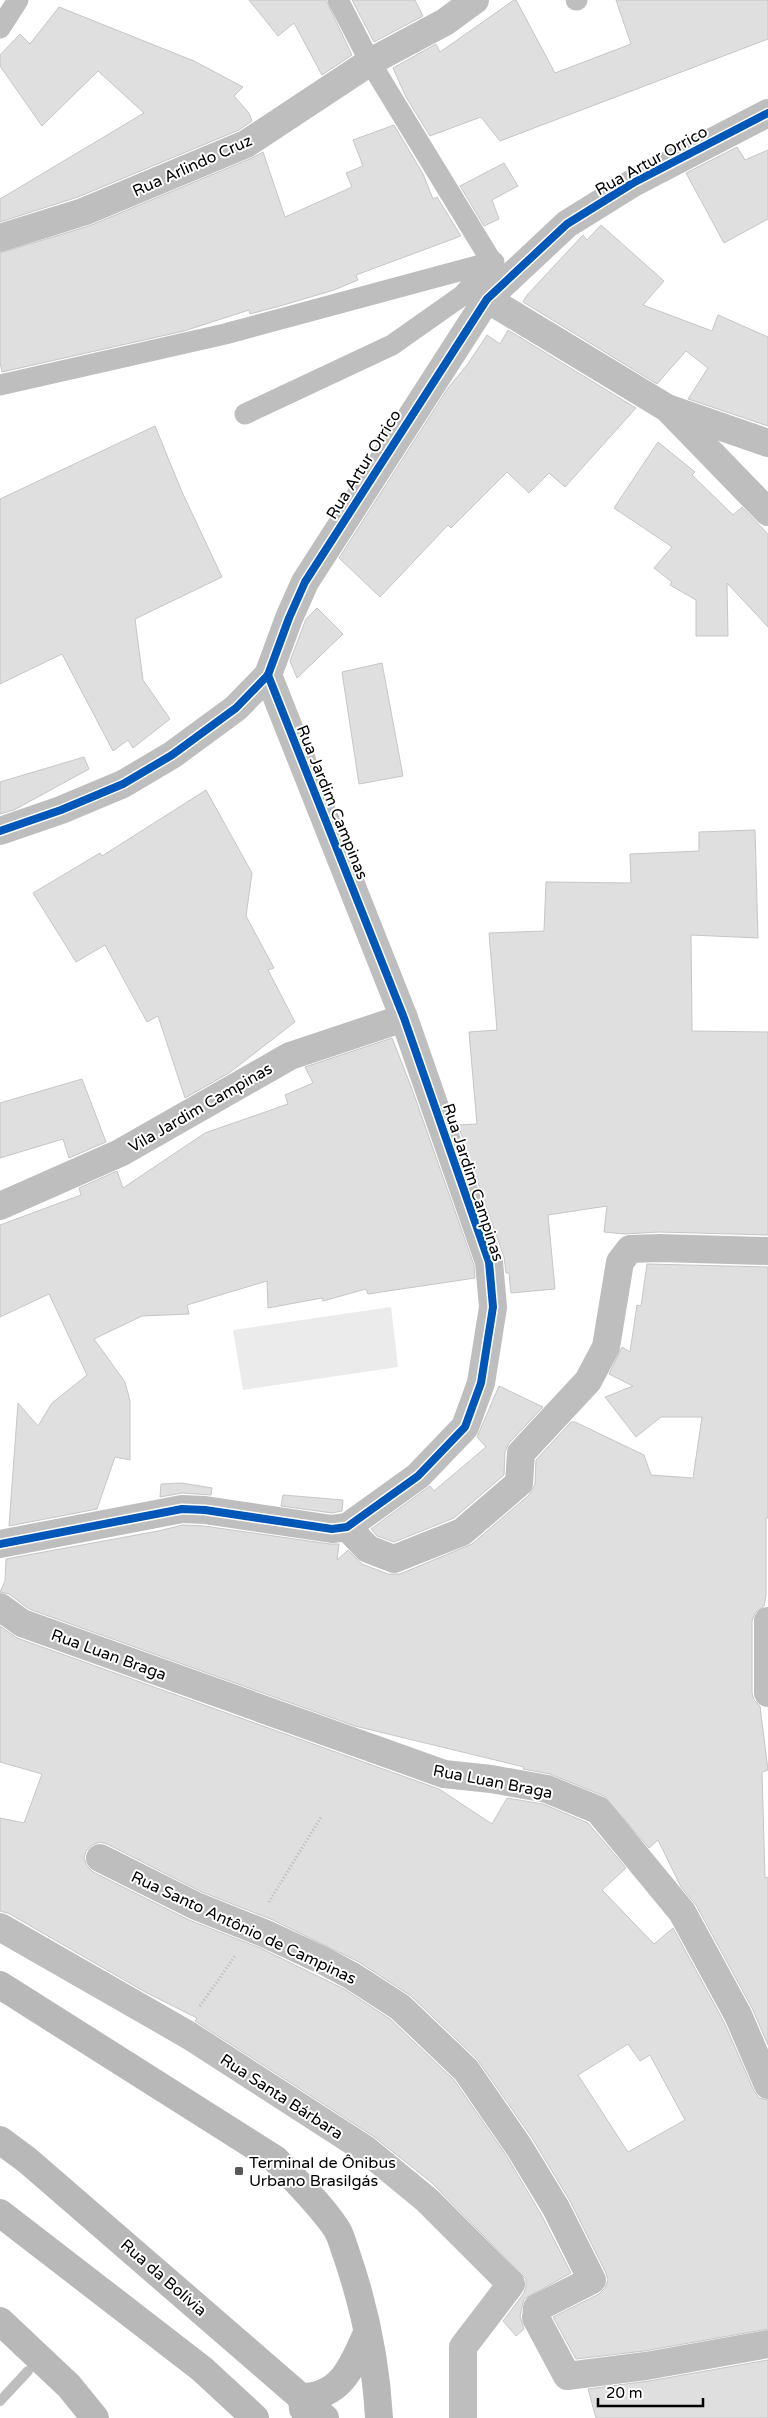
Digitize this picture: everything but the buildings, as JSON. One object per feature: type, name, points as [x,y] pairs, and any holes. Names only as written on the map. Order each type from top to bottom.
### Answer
[{"type":"main road","points":[[0,1985],[275,2159],[306,2190],[337,2229],[354,2276],[367,2333],[378,2397],[379,2418]]},
{"type":"main road","name":"Rua da Bolívia","points":[[0,2140],[27,2160],[303,2408],[324,2418]]},
{"type":"main road","points":[[0,2214],[202,2369],[255,2418]]},
{"type":"main road","points":[[0,2321],[70,2386],[95,2418]]},
{"type":"main road","points":[[303,2408],[316,2397],[329,2392],[342,2380],[367,2333]]},
{"type":"street","name":"Rua Arlindo Cruz","points":[[0,238],[83,212],[246,144],[370,62],[446,22],[475,0]]},
{"type":"street","name":"Rua Artur Orrico","points":[[0,831],[61,810],[123,784],[172,755],[236,708],[268,675],[289,618],[305,582],[487,299],[567,224],[633,183],[768,113]]},
{"type":"street","points":[[487,299],[667,408],[768,443]]},
{"type":"street","points":[[667,408],[768,512]]},
{"type":"street","name":"Rua Jardim Campinas","points":[[268,675],[404,1018],[489,1262],[493,1307],[481,1383],[465,1427],[418,1476],[346,1527]]},
{"type":"street","name":"Vila Jardim Campinas","points":[[0,1206],[120,1153],[290,1056],[404,1018]]},
{"type":"street","points":[[0,1544],[182,1509],[205,1510],[332,1529],[346,1527],[368,1549],[394,1559],[462,1532],[519,1483],[521,1453],[588,1381],[606,1347],[620,1262],[630,1249],[768,1251]]},
{"type":"street","name":"Rua Luan Braga","points":[[0,1607],[22,1623],[444,1774],[491,1779],[547,1789],[598,1810],[682,1912],[738,2016],[768,2085]]},
{"type":"street","points":[[768,1621],[768,1693]]},
{"type":"street","name":"Rua Santo Antônio de Campinas","points":[[100,1858],[196,1906],[253,1929],[352,1976],[400,2007],[466,2070],[519,2147],[541,2188],[556,2208],[592,2280],[537,2308],[536,2318],[567,2376],[646,2366],[768,2344]]},
{"type":"street","name":"Rua Santa Bárbara","points":[[0,1927],[190,2036],[365,2149],[427,2200],[511,2284],[463,2347],[463,2418]]},
{"type":"lane","points":[[0,28],[18,0]]},
{"type":"lane","points":[[338,0],[370,62],[492,262]]},
{"type":"lane","points":[[245,414],[392,345],[463,295],[492,262]]},
{"type":"lane","points":[[0,386],[225,334],[492,262],[527,262]]},
{"type":"path","points":[[197,2011],[253,1929],[320,1817]]},
{"type":"shaded area","points":[[391,1307],[398,1367],[243,1390],[233,1330]]},
{"type":"waterway","points":[[0,2401],[28,2371]]},
{"type":"cycle path","points":[[0,831],[61,810],[123,784],[172,755],[236,708],[268,675],[289,618],[305,582],[487,299],[567,224],[633,183],[768,113]]},
{"type":"cycle path","points":[[0,1544],[182,1509],[205,1510],[332,1529],[347,1527],[418,1476],[465,1427],[481,1383],[493,1307],[489,1262],[404,1018],[268,675]]},
{"type":"place","name":"Terminal de Ônibus Urbano Brasilgás","points":[[239,2171]]}]
